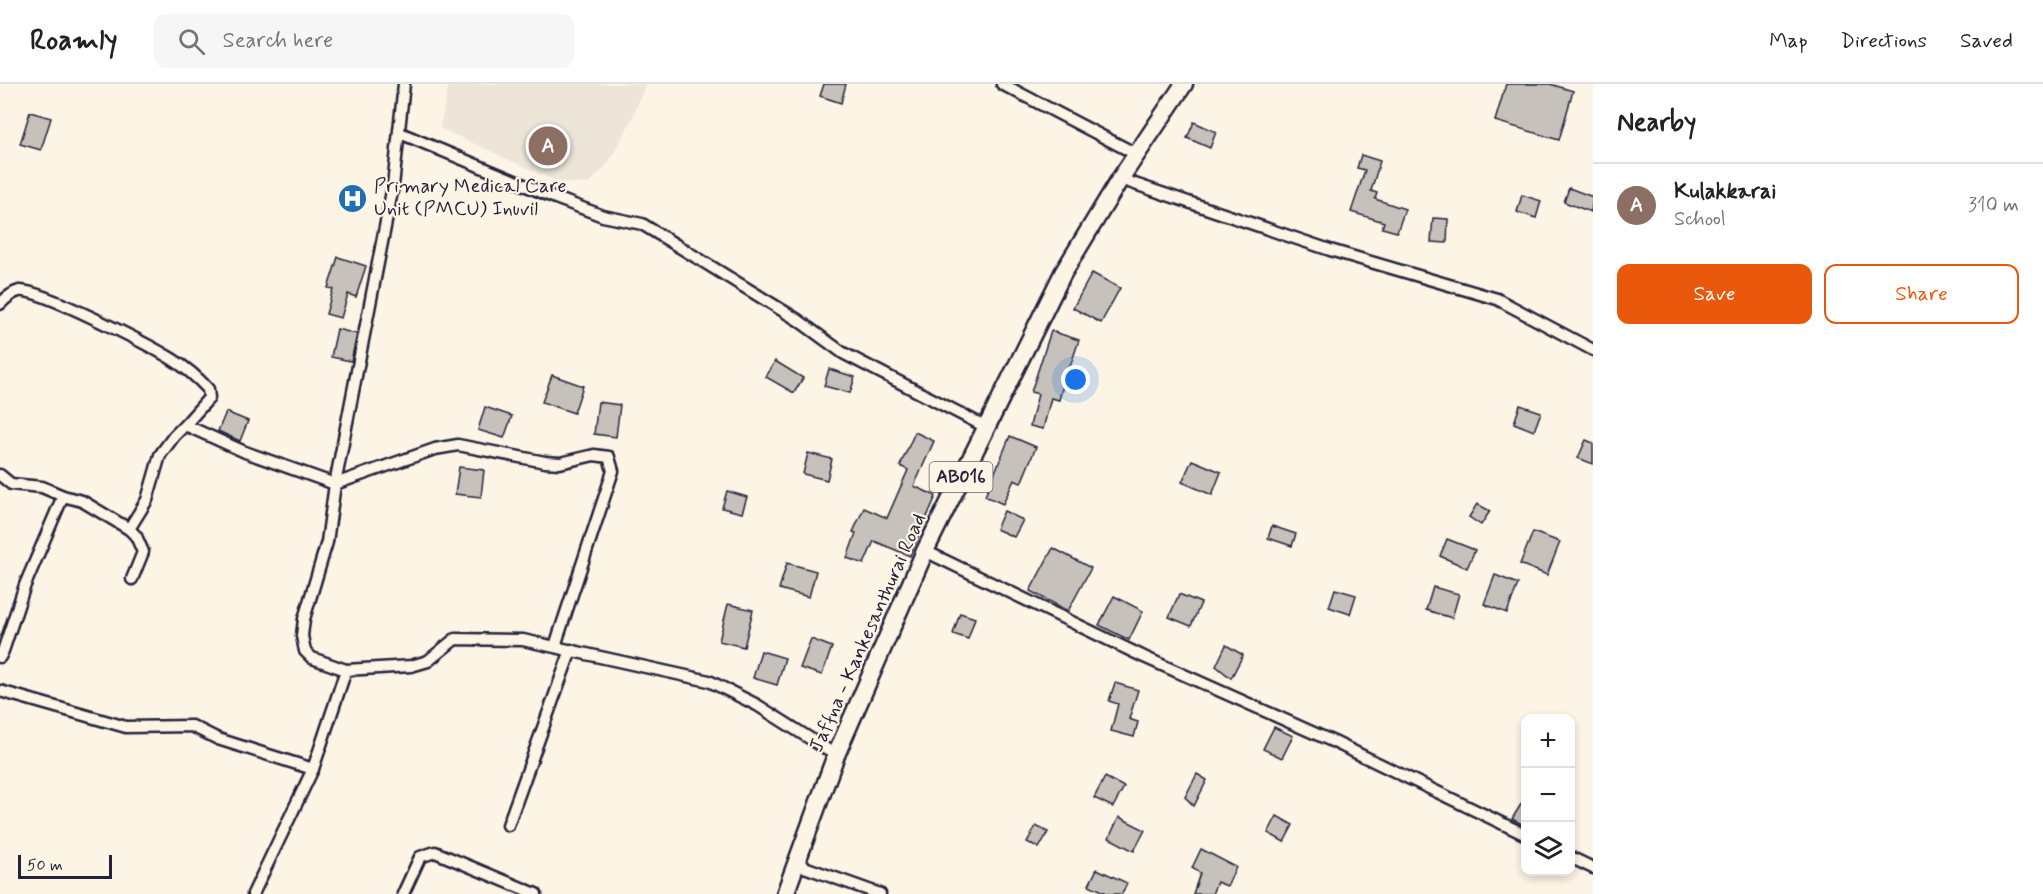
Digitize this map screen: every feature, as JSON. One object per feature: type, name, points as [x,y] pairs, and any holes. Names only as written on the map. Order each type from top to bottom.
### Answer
[{"type":"main road","name":"Jaffna - Kankesanthurai Road","points":[[786,894],[836,755],[925,551],[986,426],[1063,273],[1136,154],[1184,84]]},
{"type":"street","points":[[404,84],[393,186],[335,484],[327,542],[304,619],[302,636],[305,651],[312,658],[346,670],[411,666],[428,661],[454,639],[523,640],[555,646],[710,681],[757,705],[836,755]]},
{"type":"street","points":[[1002,84],[1136,154]]},
{"type":"street","points":[[400,133],[552,197],[603,216],[642,225],[798,320],[843,353],[986,426]]},
{"type":"street","points":[[1120,179],[1329,250],[1497,299],[1593,350]]},
{"type":"street","points":[[0,304],[7,297],[19,291],[30,292],[86,314],[172,359],[208,388],[209,398],[160,455],[147,500],[129,529]]},
{"type":"street","points":[[185,425],[245,452],[335,484],[435,449],[458,445],[544,462],[560,463],[594,454],[609,456],[613,471],[555,646]]},
{"type":"street","points":[[0,475],[11,484],[42,487],[81,501],[129,529],[136,536],[143,552],[132,579]]},
{"type":"street","points":[[0,657],[25,585],[63,496]]},
{"type":"street","points":[[925,551],[1144,657],[1334,742],[1521,833]]},
{"type":"street","points":[[508,825],[572,650]]},
{"type":"street","points":[[255,893],[313,770],[346,670]]},
{"type":"street","points":[[0,691],[126,727],[192,726],[218,739],[313,770]]},
{"type":"street","points":[[403,894],[420,857],[435,852],[536,894]]},
{"type":"street","points":[[1575,859],[1593,868]]},
{"type":"street","points":[[796,864],[880,894]]},
{"type":"shaded area","points":[[449,84],[646,84],[631,121],[607,165],[588,184],[558,182],[440,128]]},
{"type":"building","points":[[824,84],[846,84],[841,103],[820,96]]},
{"type":"building","points":[[1506,84],[1550,84],[1573,91],[1559,140],[1495,121]]},
{"type":"building","points":[[30,112],[51,118],[41,150],[20,144]]},
{"type":"building","points":[[1194,122],[1216,132],[1210,148],[1187,138]]},
{"type":"building","points":[[1361,155],[1380,161],[1371,191],[1377,193],[1375,199],[1405,209],[1397,232],[1382,228],[1384,222],[1351,212],[1365,170],[1357,168]]},
{"type":"building","points":[[1569,188],[1593,197],[1591,212],[1564,202]]},
{"type":"building","points":[[1522,195],[1541,201],[1536,218],[1517,212]]},
{"type":"building","points":[[1433,218],[1448,219],[1447,243],[1431,242]]},
{"type":"building","points":[[338,257],[366,266],[356,297],[348,294],[341,318],[326,314],[333,289],[328,288]]},
{"type":"building","points":[[1092,273],[1120,288],[1101,323],[1073,308]]},
{"type":"building","points":[[337,329],[357,334],[351,361],[331,357]]},
{"type":"building","points":[[1051,331],[1079,340],[1070,367],[1068,367],[1059,400],[1051,398],[1043,429],[1030,426],[1038,394],[1031,392]]},
{"type":"building","points":[[775,361],[803,378],[794,393],[766,377]]},
{"type":"building","points":[[829,369],[855,377],[850,393],[824,386]]},
{"type":"building","points":[[552,375],[583,386],[574,413],[542,402]]},
{"type":"building","points":[[598,402],[620,405],[616,437],[594,434]]},
{"type":"building","points":[[1520,405],[1541,412],[1534,431],[1514,423]]},
{"type":"building","points":[[485,407],[512,416],[504,438],[478,430]]},
{"type":"building","points":[[226,412],[248,421],[240,441],[218,431]]},
{"type":"building","points":[[915,432],[934,441],[914,486],[936,496],[910,556],[874,541],[864,564],[847,558],[856,533],[853,532],[864,508],[887,518],[908,470],[900,466]]},
{"type":"building","points":[[1010,436],[1036,447],[1021,483],[1014,480],[1003,504],[985,496]]},
{"type":"building","points":[[1586,440],[1593,443],[1593,464],[1578,458]]},
{"type":"building","points":[[808,453],[832,459],[827,480],[803,474]]},
{"type":"building","points":[[1192,460],[1221,472],[1212,495],[1182,482]]},
{"type":"building","points":[[459,467],[484,470],[481,497],[455,494]]},
{"type":"building","points":[[727,491],[747,497],[742,513],[722,508]]},
{"type":"building","points":[[1477,504],[1490,511],[1481,525],[1469,517]]},
{"type":"building","points":[[1004,511],[1023,520],[1014,537],[996,529]]},
{"type":"building","points":[[1272,526],[1296,534],[1292,546],[1268,538]]},
{"type":"building","points":[[1533,532],[1560,542],[1547,575],[1520,564]]},
{"type":"building","points":[[1447,539],[1475,550],[1467,568],[1440,556]]},
{"type":"building","points":[[1053,548],[1091,568],[1068,611],[1030,591]]},
{"type":"building","points":[[787,563],[816,571],[809,597],[779,589]]},
{"type":"building","points":[[1495,575],[1518,584],[1507,613],[1484,604]]},
{"type":"building","points":[[1433,587],[1459,594],[1452,618],[1426,610]]},
{"type":"building","points":[[1335,589],[1356,595],[1350,614],[1329,607]]},
{"type":"building","points":[[1179,594],[1201,603],[1191,626],[1169,617]]},
{"type":"building","points":[[1114,596],[1143,611],[1129,640],[1099,625]]},
{"type":"building","points":[[728,604],[753,610],[744,647],[719,641]]},
{"type":"building","points":[[960,613],[975,618],[968,639],[953,634]]},
{"type":"building","points":[[811,639],[832,647],[822,675],[800,668]]},
{"type":"building","points":[[1226,645],[1243,655],[1231,678],[1216,666]]},
{"type":"building","points":[[761,651],[785,658],[777,685],[753,678]]},
{"type":"building","points":[[1115,683],[1138,690],[1129,719],[1138,722],[1134,737],[1111,731],[1118,704],[1109,701]]},
{"type":"building","points":[[1274,727],[1293,736],[1282,758],[1263,749]]},
{"type":"building","points":[[1197,774],[1207,780],[1194,806],[1185,797]]},
{"type":"building","points":[[1105,777],[1124,787],[1113,807],[1094,798]]},
{"type":"building","points":[[1521,804],[1521,824],[1512,819]]},
{"type":"building","points":[[1277,816],[1293,825],[1284,842],[1268,833]]},
{"type":"building","points":[[1119,817],[1145,830],[1134,851],[1109,838]]},
{"type":"building","points":[[1036,826],[1048,832],[1039,848],[1027,842]]},
{"type":"building","points":[[1201,849],[1236,867],[1227,886],[1217,882],[1212,894],[1193,894],[1200,873],[1192,868]]},
{"type":"building","points":[[1097,869],[1127,883],[1122,894],[1109,894],[1089,885]]},
{"type":"place","name":"Kulakkarai","points":[[548,146]]},
{"type":"place","name":"Primary Medical Care Unit (PMCU) Inuvil","points":[[353,198]]}]
